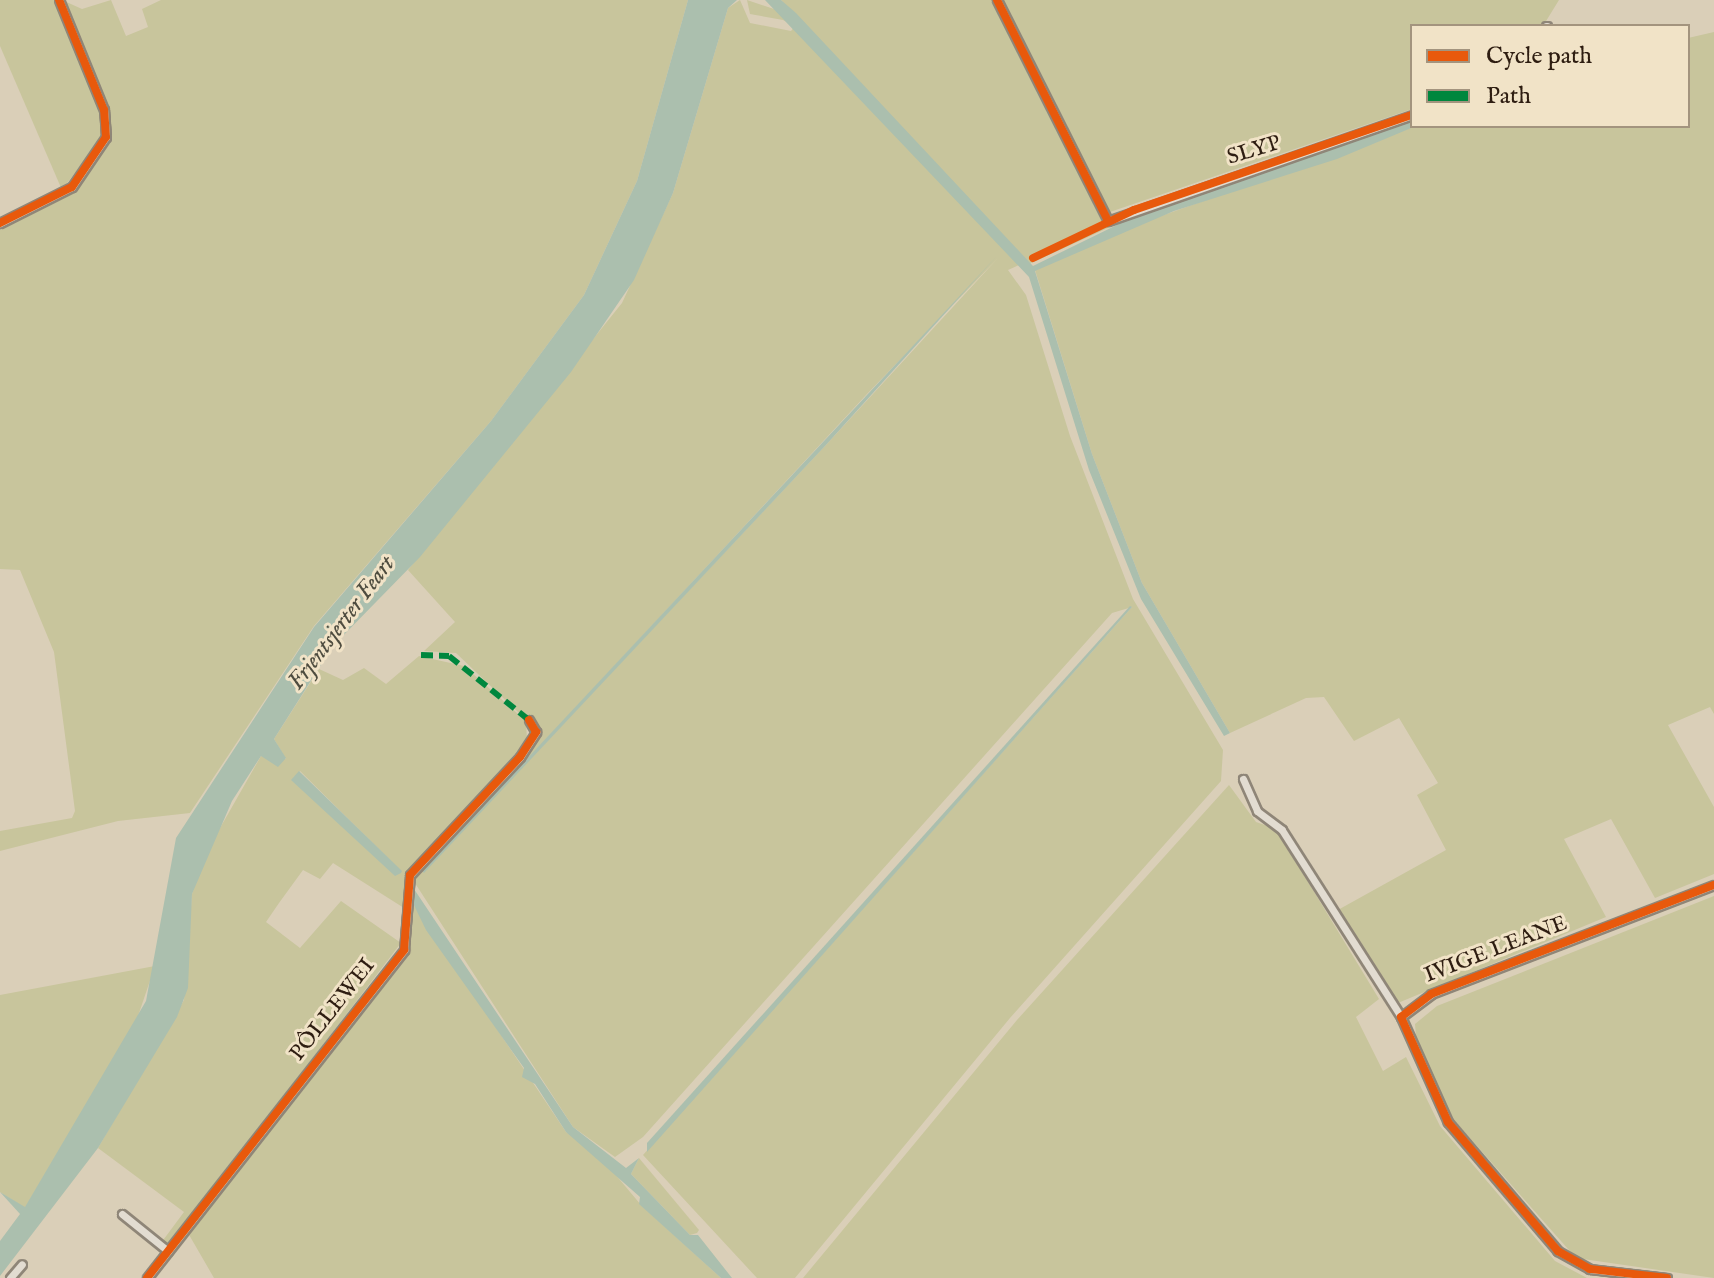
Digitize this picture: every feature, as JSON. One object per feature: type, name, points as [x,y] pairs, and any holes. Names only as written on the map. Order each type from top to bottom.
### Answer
[{"type":"street","points":[[0,223],[76,184],[106,137],[104,110],[59,0]]},
{"type":"street","name":"SLYP","points":[[997,0],[1108,221],[1410,116]]},
{"type":"street","name":"PÔLLEWEI","points":[[147,1278],[404,950],[410,875],[520,757],[536,732],[529,720]]},
{"type":"street","points":[[1243,779],[1257,811],[1282,830],[1401,1017],[1448,1122],[1558,1251],[1590,1269],[1667,1278]]},
{"type":"street","name":"IVIGE LEANE","points":[[1401,1017],[1431,994],[1714,885]]},
{"type":"street","points":[[122,1214],[168,1251]]},
{"type":"street","points":[[10,1278],[22,1264]]},
{"type":"shaded area","points":[[0,0],[57,0],[102,111],[104,134],[62,190],[0,46]]},
{"type":"shaded area","points":[[62,0],[82,9],[111,0],[126,36],[148,27],[142,9],[161,0],[688,0],[637,181],[584,295],[491,421],[314,626],[190,813],[118,821],[0,851],[0,831],[72,818],[75,811],[54,652],[20,570],[0,569],[0,230],[67,196],[100,157],[109,127]]},
{"type":"shaded area","points":[[740,0],[750,23],[791,31],[795,26],[783,20],[750,14],[747,0],[783,12],[1019,265],[1008,270],[1026,295],[1070,436],[1133,599],[1223,750],[1221,781],[1010,1018],[795,1278],[757,1278],[643,1155],[1132,607],[1112,613],[643,1137],[615,1157],[573,1127],[411,877],[539,732],[456,653],[424,651],[455,622],[408,570],[622,303],[673,193],[728,8]],"holes":[[[998,258],[423,872],[867,394]]]},
{"type":"shaded area","points":[[781,0],[994,0],[1110,227],[1029,264]]},
{"type":"shaded area","points":[[1000,0],[1559,0],[1544,24],[1410,24],[1410,110],[1107,213]]},
{"type":"shaded area","points":[[1714,32],[1714,714],[1710,707],[1668,725],[1714,807],[1714,874],[1655,898],[1611,819],[1564,839],[1606,917],[1393,1005],[1336,911],[1446,850],[1417,795],[1438,783],[1399,718],[1354,741],[1324,697],[1306,698],[1230,733],[1142,583],[1092,454],[1035,270],[1144,222],[1410,128],[1690,128],[1690,38]]},
{"type":"shaded area","points":[[419,656],[464,666],[526,721],[527,740],[407,877],[404,908],[333,863],[320,879],[303,870],[279,903],[266,922],[300,948],[341,901],[401,943],[167,1248],[161,1243],[184,1212],[98,1148],[184,1000],[192,894],[203,858],[261,756],[286,759],[274,739],[319,669],[343,680],[364,668],[386,684]],"holes":[[[300,771],[401,871],[292,780]]]},
{"type":"shaded area","points":[[1229,785],[1256,822],[1276,829],[1379,999],[1356,1017],[1383,1071],[1406,1057],[1440,1126],[1555,1261],[1587,1278],[803,1278],[1017,1020]]},
{"type":"shaded area","points":[[407,895],[566,1132],[594,1149],[641,1205],[721,1278],[214,1278],[188,1233],[410,953]]},
{"type":"shaded area","points":[[1714,896],[1714,1278],[1576,1258],[1454,1120],[1417,1048],[1415,1024],[1437,1006]]},
{"type":"shaded area","points":[[155,966],[137,1019],[25,1208],[0,1192],[0,995]]},
{"type":"shaded area","points":[[639,1158],[699,1230],[697,1233],[690,1235],[631,1174]]},
{"type":"water","name":"Frjentsjerter Feart","points":[[688,0],[737,0],[728,8],[673,193],[634,280],[571,372],[420,557],[333,646],[274,739],[286,758],[278,767],[261,756],[232,801],[192,894],[188,988],[177,1017],[98,1148],[0,1276],[0,1241],[20,1214],[0,1192],[25,1207],[146,1001],[176,838],[314,627],[491,421],[584,295],[637,181]]},
{"type":"water","points":[[765,0],[781,0],[796,13],[1033,266],[1129,219],[1410,120],[1411,128],[1337,159],[1174,211],[1035,271],[1092,454],[1142,583],[1230,733],[1224,736],[1141,599],[1089,470],[1029,277]]},
{"type":"water","points":[[996,257],[826,445],[424,873],[422,871]]},
{"type":"water","points":[[1132,607],[647,1152],[647,1143]]},
{"type":"water","points":[[299,771],[401,873],[395,876],[291,780]]},
{"type":"water","points":[[416,876],[414,889],[573,1127],[626,1168],[639,1158],[631,1174],[690,1235],[698,1235],[732,1278],[721,1278],[639,1204],[640,1197],[566,1132],[535,1084],[522,1077],[524,1068],[426,930],[410,897]]},
{"type":"marked path","points":[[421,655],[449,656],[529,720]]},
{"type":"cycle path","points":[[0,223],[72,187],[106,137],[104,110],[59,0]]},
{"type":"cycle path","points":[[997,0],[1108,221]]},
{"type":"cycle path","points":[[1033,258],[1134,210],[1410,116]]},
{"type":"cycle path","points":[[147,1278],[404,950],[410,875],[520,757],[536,732],[529,720]]},
{"type":"cycle path","points":[[1667,1278],[1590,1269],[1558,1251],[1448,1122],[1401,1017],[1431,994],[1714,885]]}]
